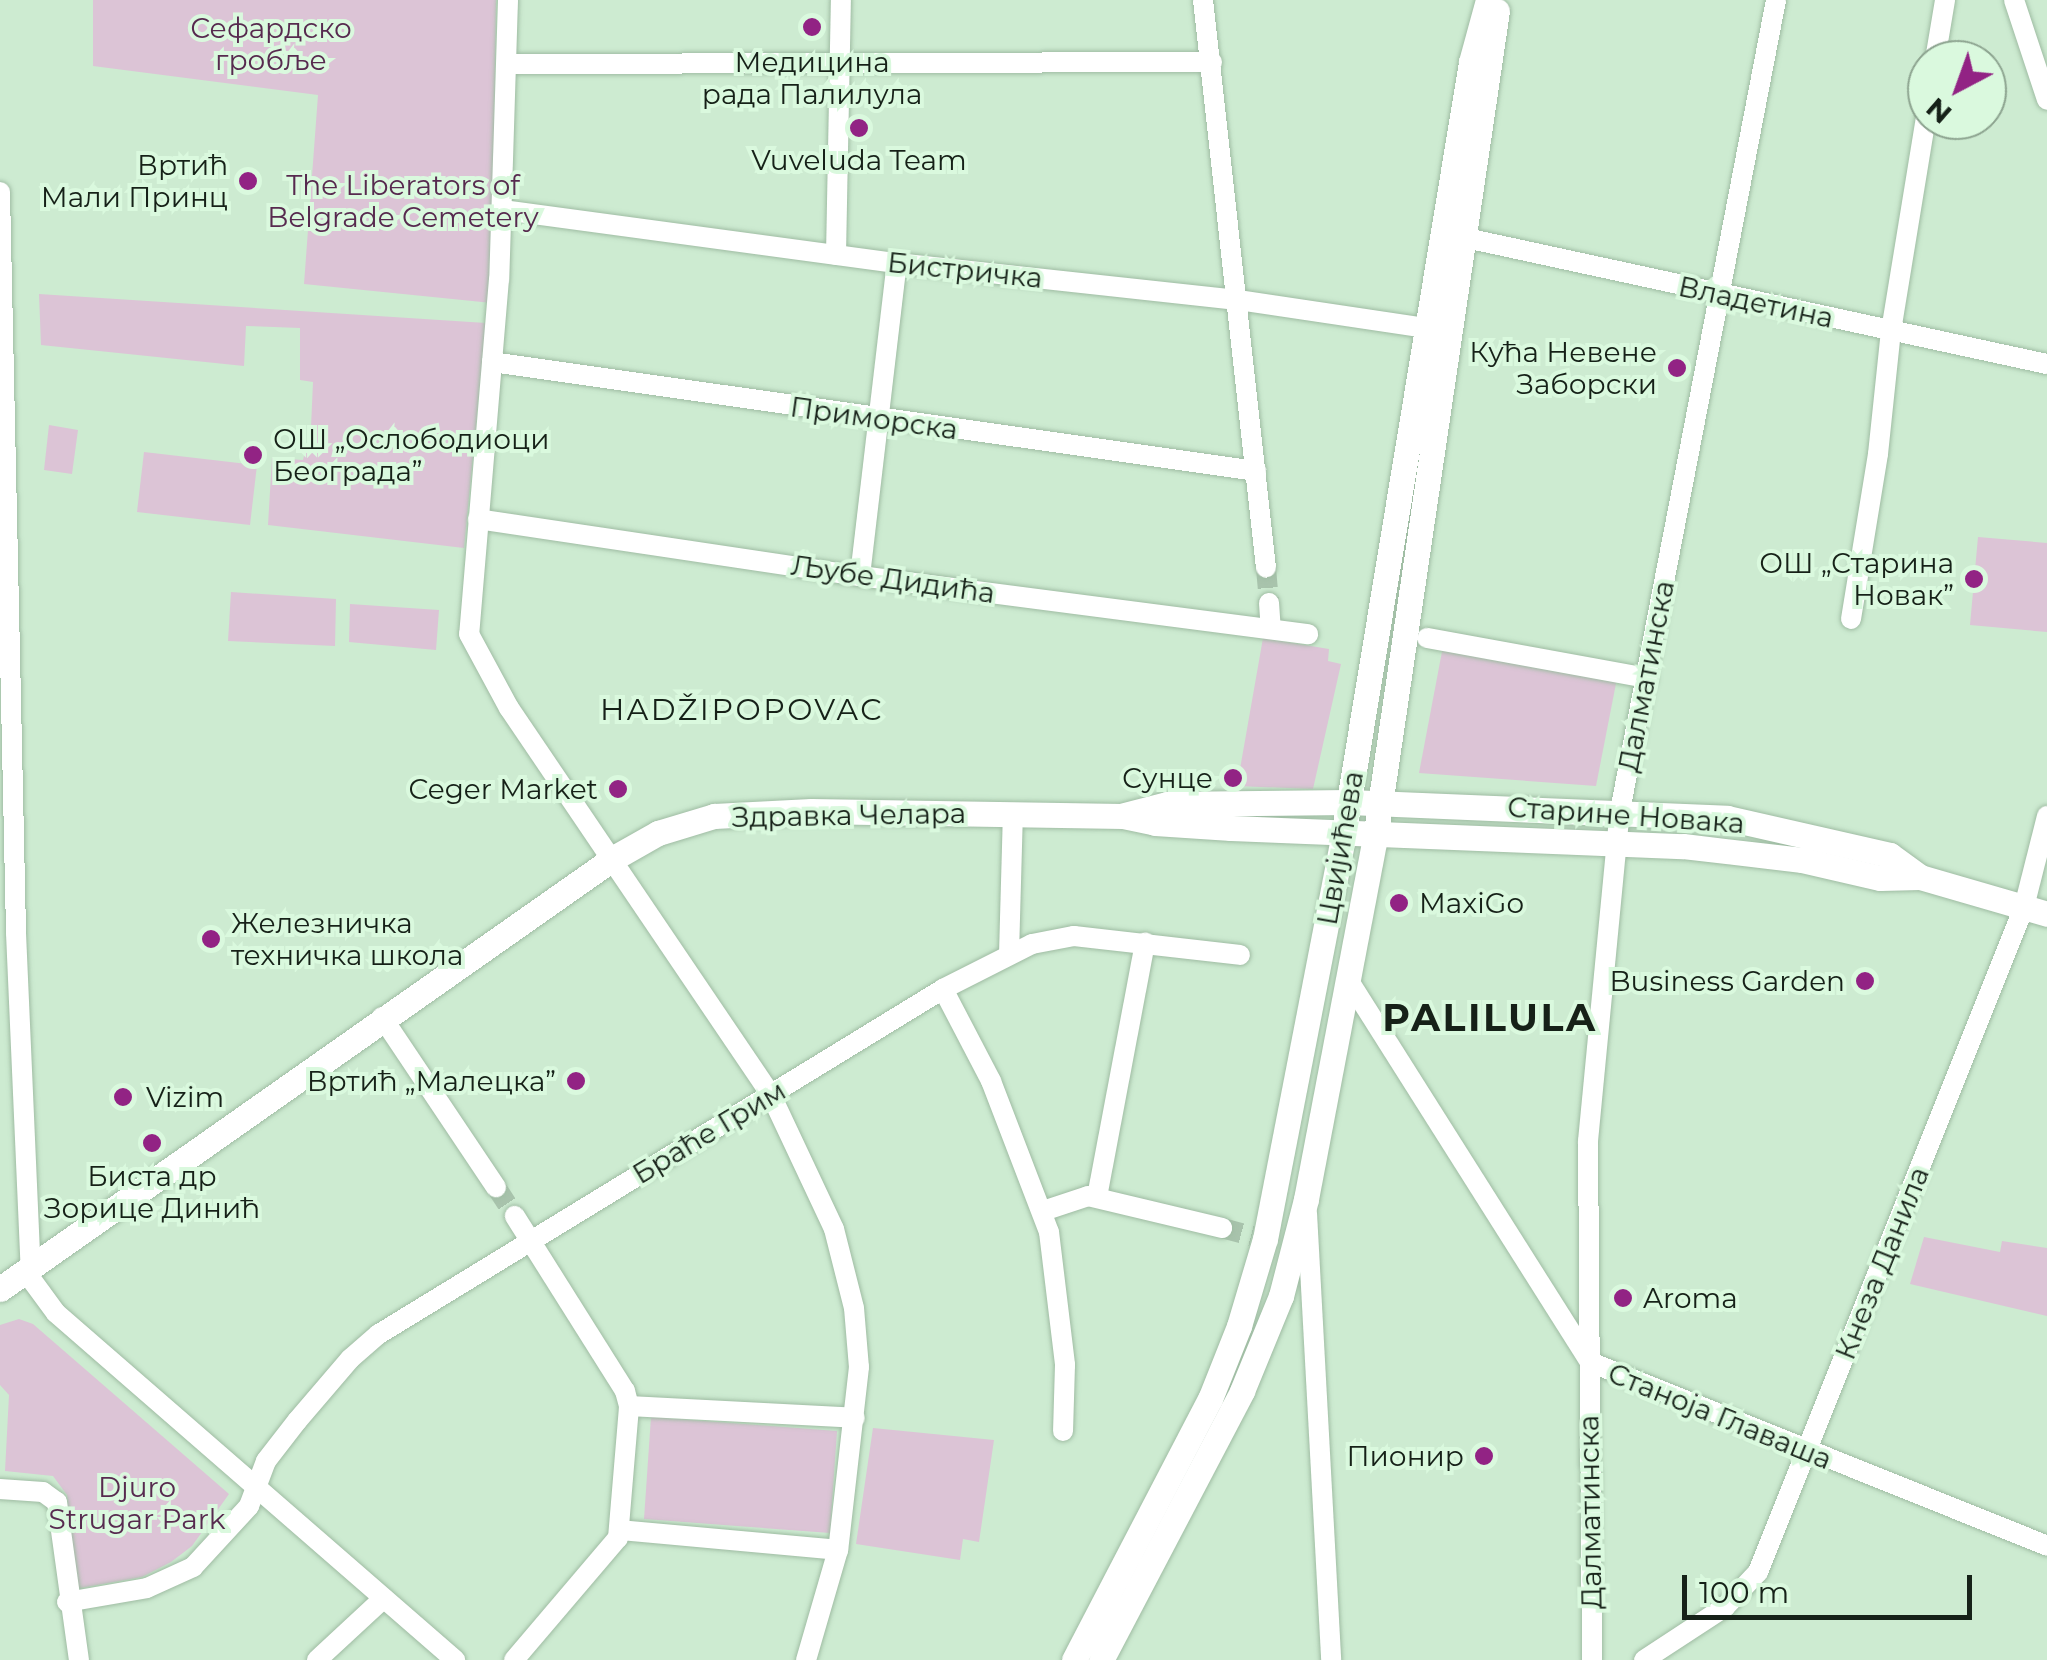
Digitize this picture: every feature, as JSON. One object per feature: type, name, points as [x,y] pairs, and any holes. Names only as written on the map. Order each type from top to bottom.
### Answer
[{"type":"main road","points":[[1469,0],[1482,63]]},
{"type":"main road","name":"Цвијићева","points":[[1102,1660],[1242,1391],[1281,1296],[1306,1199],[1376,832],[1466,238],[1488,0]]},
{"type":"main road","name":"Цвијићева","points":[[1074,1660],[1210,1398],[1240,1326],[1344,832],[1427,328],[1498,0]]},
{"type":"main road","points":[[1482,63],[1516,0]]},
{"type":"main road","name":"Здравка Челара","points":[[1123,816],[1167,804],[1380,802]]},
{"type":"main road","name":"Старине Новака","points":[[1380,802],[1620,810],[1728,818],[1890,855],[1920,877]]},
{"type":"main road","name":"Здравка Челара","points":[[0,1289],[382,1017],[612,859],[658,833],[714,816],[811,811],[1123,816],[1167,824],[1376,832]]},
{"type":"main road","name":"Старине Новака","points":[[1376,832],[1739,850],[1880,878],[1920,877],[2035,910]]},
{"type":"street","points":[[508,0],[502,210],[469,615],[473,646],[509,708],[771,1095],[824,1202],[843,1259],[858,1335],[855,1418],[838,1550],[806,1660]]},
{"type":"street","points":[[836,255],[841,0]]},
{"type":"street","points":[[1202,0],[1239,300],[1266,568]]},
{"type":"street","name":"Далматинска","points":[[1592,1660],[1588,1141],[1620,810],[1776,0]]},
{"type":"street","points":[[1939,40],[1945,0]]},
{"type":"street","points":[[2014,0],[2047,100]]},
{"type":"street","points":[[508,64],[1212,62]]},
{"type":"street","points":[[1851,619],[1878,454],[1890,331],[1922,140]]},
{"type":"street","points":[[0,192],[16,933],[29,1267],[40,1295],[56,1313],[455,1660]]},
{"type":"street","name":"Бистричка","points":[[502,210],[897,263],[1239,300],[1427,328]]},
{"type":"street","name":"Владетина","points":[[1466,238],[2047,364]]},
{"type":"street","points":[[860,576],[897,263]]},
{"type":"street","name":"Приморска","points":[[492,362],[1256,471]]},
{"type":"street","name":"Љубе Дидића","points":[[478,519],[860,576],[1308,634]]},
{"type":"street","points":[[1269,602],[1271,629]]},
{"type":"street","points":[[1427,638],[1647,678]]},
{"type":"street","points":[[1009,954],[1014,814]]},
{"type":"street","name":"Кнеза Данила","points":[[1644,1660],[1725,1607],[1750,1583],[2035,910],[2047,816]]},
{"type":"street","name":"Браће Грим","points":[[67,1602],[147,1588],[193,1567],[234,1526],[271,1454],[361,1349],[530,1240],[943,989],[1009,954],[1074,936],[1240,955]]},
{"type":"street","points":[[1096,1197],[1145,942]]},
{"type":"street","name":"Станоја Главаша","points":[[1349,981],[1590,1362],[2047,1546]]},
{"type":"street","points":[[943,989],[991,1081],[1043,1211],[1055,1267],[1066,1365],[1064,1432]]},
{"type":"street","points":[[382,1017],[496,1187]]},
{"type":"street","points":[[1043,1211],[1079,1197],[1096,1197],[1222,1228]]},
{"type":"street","points":[[1306,1199],[1331,1660]]},
{"type":"street","points":[[514,1660],[613,1547],[620,1530],[629,1406],[624,1391],[515,1216]]},
{"type":"street","points":[[629,1406],[855,1418]]},
{"type":"street","points":[[0,1489],[53,1496],[58,1508],[67,1602],[78,1660]]},
{"type":"street","points":[[620,1530],[838,1550]]},
{"type":"street","points":[[317,1660],[384,1598]]},
{"type":"green space","name":"The Liberators of Belgrade Cemetery","points":[[93,0],[496,0],[492,303],[304,284],[318,95],[93,66]]},
{"type":"green space","points":[[39,294],[486,323],[464,548],[268,525],[272,458],[303,460],[311,427],[313,382],[300,380],[300,328],[246,326],[244,366],[41,345]]},
{"type":"green space","points":[[49,425],[78,430],[72,474],[44,470]]},
{"type":"green space","points":[[144,452],[257,465],[250,525],[137,512]]},
{"type":"green space","points":[[1978,537],[2047,543],[2047,632],[1970,625]]},
{"type":"green space","points":[[231,592],[336,599],[335,646],[228,641]]},
{"type":"green space","points":[[350,604],[439,610],[436,650],[349,642]]},
{"type":"green space","points":[[1263,638],[1329,649],[1328,661],[1341,664],[1313,789],[1237,786]]},
{"type":"green space","points":[[1444,641],[1619,668],[1596,786],[1419,773]]},
{"type":"green space","points":[[1924,1237],[2000,1252],[2002,1241],[2047,1248],[2047,1316],[1910,1284]]},
{"type":"green space","name":"Djuro Strugar Park","points":[[19,1319],[33,1324],[229,1494],[192,1546],[171,1562],[142,1577],[75,1589],[67,1495],[53,1476],[5,1471],[9,1395],[0,1385],[0,1325]]},
{"type":"green space","points":[[651,1417],[837,1431],[830,1533],[644,1519]]},
{"type":"green space","points":[[873,1428],[994,1440],[979,1542],[963,1539],[960,1560],[856,1544]]},
{"type":"tunnel","points":[[1266,568],[1269,603]]},
{"type":"tunnel","points":[[496,1187],[515,1216]]},
{"type":"tunnel","points":[[1222,1228],[1252,1236]]},
{"type":"place","name":"Медицина рада Палилула","points":[[812,27]]},
{"type":"place","name":"Vuveluda Team","points":[[859,128]]},
{"type":"place","name":"Вртић Мали Принц","points":[[248,181]]},
{"type":"place","name":"Кућа Невене Заборски","points":[[1677,368]]},
{"type":"place","name":"ОШ „Ослободиоци Београда”","points":[[253,455]]},
{"type":"place","name":"ОШ „Старина Новак”","points":[[1974,579]]},
{"type":"place","name":"Сунце","points":[[1233,778]]},
{"type":"place","name":"Ceger Market","points":[[618,789]]},
{"type":"place","name":"MaxiGo","points":[[1399,903]]},
{"type":"place","name":"Железничка техничка школа","points":[[211,939]]},
{"type":"place","name":"Business Garden","points":[[1865,981]]},
{"type":"place","name":"Вртић „Малецка”","points":[[576,1081]]},
{"type":"place","name":"Vizim","points":[[123,1097]]},
{"type":"place","name":"Биста др Зорице Динић","points":[[152,1143]]},
{"type":"place","name":"Aroma","points":[[1623,1298]]},
{"type":"place","name":"Пионир","points":[[1484,1456]]},
{"type":"district","name":"HADŽIPOPOVAC","points":[[742,710]]},
{"type":"district","name":"PALILULA","points":[[1490,1018]]},
{"type":"park label","name":"Сефардско гробље","points":[[271,44]]}]
